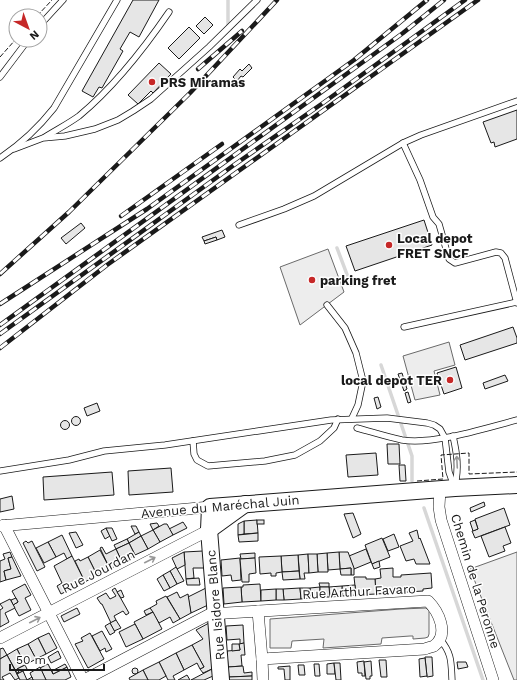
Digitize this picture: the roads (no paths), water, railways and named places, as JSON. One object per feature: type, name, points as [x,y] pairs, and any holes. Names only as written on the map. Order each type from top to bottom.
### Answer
[{"type":"main road","name":"Avenue du Maréchal Juin","points":[[210,507],[447,488],[517,485]]},
{"type":"main road","points":[[209,530],[245,504]]},
{"type":"main road","name":"Rue Isidore Blanc","points":[[210,507],[209,530],[221,680]]},
{"type":"street","name":"Chemin de la Peronne","points":[[447,488],[439,508],[441,520],[493,680]]},
{"type":"street","name":"Avenue du Maréchal Juin","points":[[2,525],[210,507]]},
{"type":"street","points":[[2,525],[83,680]]},
{"type":"street","name":"Rue Jourdan","points":[[0,638],[209,530]]},
{"type":"street","name":"Rue Arthur Favaro","points":[[83,680],[210,614],[428,601],[436,609],[440,620],[440,639]]},
{"type":"street","points":[[258,611],[263,680]]},
{"type":"street","points":[[262,659],[425,649],[434,646],[440,639]]},
{"type":"lane","points":[[48,16],[63,0]]},
{"type":"lane","points":[[0,158],[14,149],[43,121],[54,108],[117,0]]},
{"type":"lane","points":[[43,138],[65,136],[95,129],[118,120],[138,108],[151,99],[209,47],[257,0]]},
{"type":"lane","points":[[14,149],[43,138],[79,116],[103,93],[144,48],[169,12]]},
{"type":"lane","points":[[0,76],[22,48]]},
{"type":"lane","points":[[239,225],[289,208],[314,196],[421,135],[517,101]]},
{"type":"lane","points":[[403,144],[420,180],[433,217],[439,224],[449,259],[455,264],[496,252],[501,253],[505,258],[517,302],[404,327]]},
{"type":"lane","points":[[327,305],[345,328],[356,353],[362,381],[358,404],[352,418]]},
{"type":"lane","points":[[192,441],[194,454],[197,460],[208,466],[265,461],[295,454],[320,441],[334,428],[338,419]]},
{"type":"lane","points":[[0,471],[69,460],[104,451],[192,441],[338,419],[394,419],[434,425],[440,429],[445,438],[449,472],[447,488]]},
{"type":"lane","points":[[357,428],[402,440],[413,440],[445,438],[517,420]]},
{"type":"lane","points":[[447,488],[458,472],[457,454],[453,436]]},
{"type":"lane","points":[[440,639],[448,648],[451,658],[452,680]]},
{"type":"waterway","points":[[228,0],[228,25]]},
{"type":"waterway","points":[[337,248],[351,285]]},
{"type":"waterway","points":[[381,365],[412,456],[412,481]]},
{"type":"waterway","points":[[424,508],[483,680]]},
{"type":"railway","points":[[0,274],[69,212],[190,93],[277,0]]},
{"type":"railway","points":[[0,304],[147,209],[354,60],[427,0]]},
{"type":"railway","points":[[0,325],[403,33],[444,0]]},
{"type":"railway","points":[[0,334],[465,0]]},
{"type":"railway","points":[[0,348],[107,265],[478,0]]},
{"type":"railway","points":[[198,69],[242,31]]},
{"type":"railway","points":[[121,216],[222,144]]},
{"type":"place","name":"PRS Miramas","points":[[152,82]]},
{"type":"place","name":"Local depot FRET SNCF","points":[[389,245]]},
{"type":"place","name":"parking fret","points":[[312,280]]},
{"type":"place","name":"local depot TER","points":[[450,380]]}]
